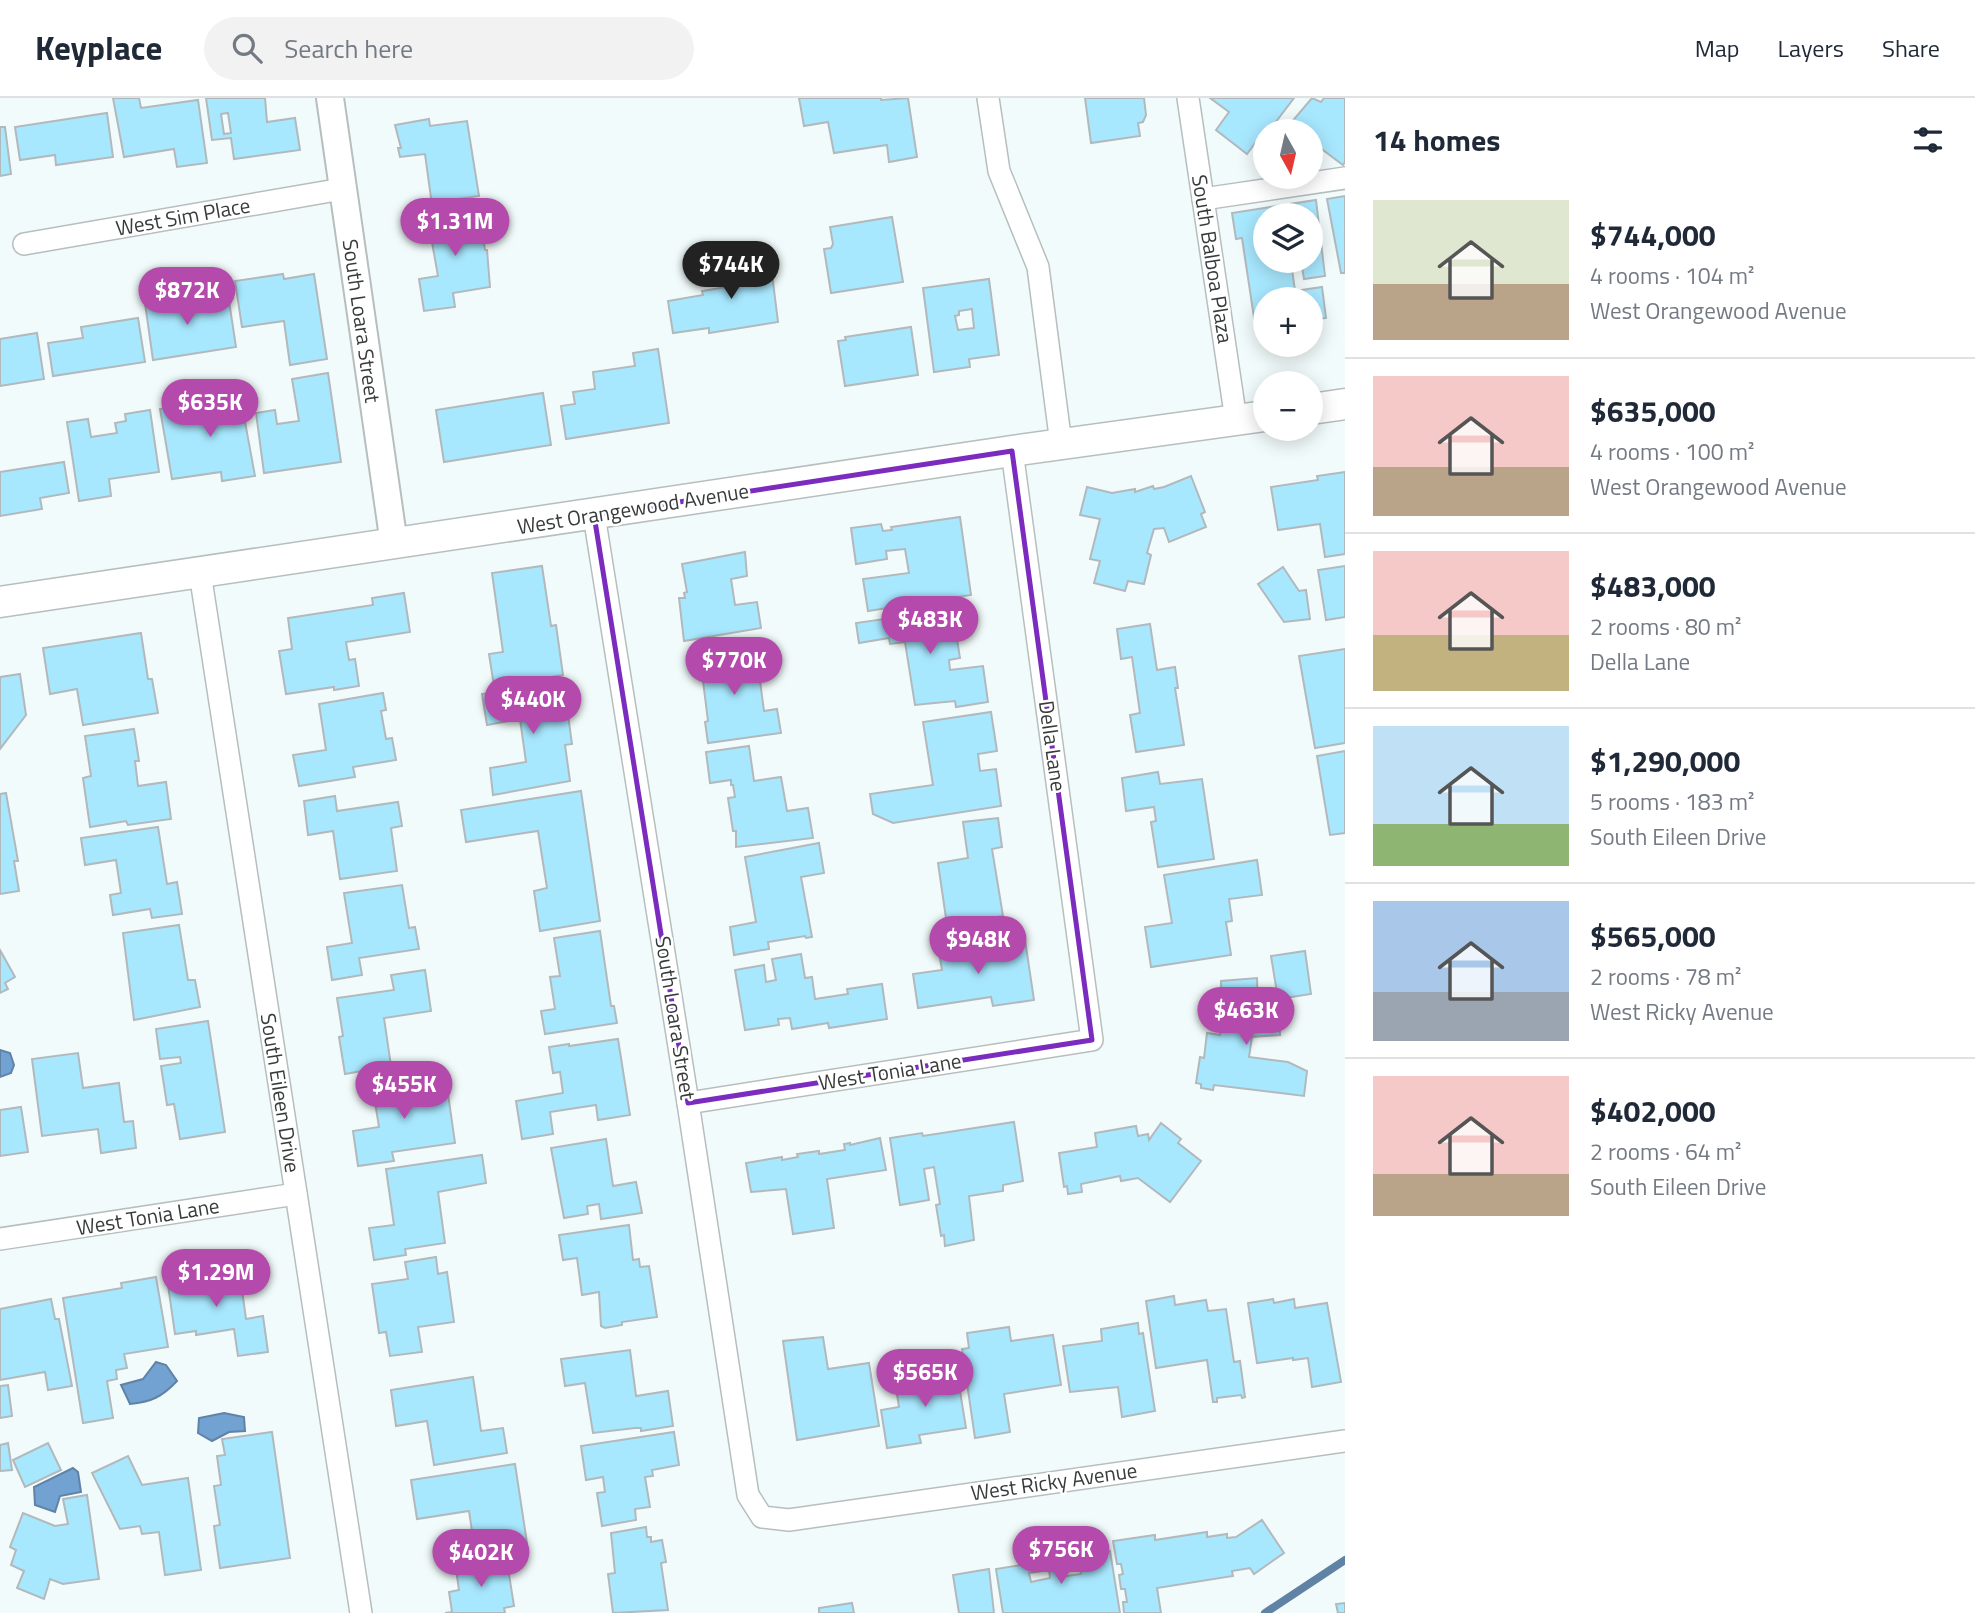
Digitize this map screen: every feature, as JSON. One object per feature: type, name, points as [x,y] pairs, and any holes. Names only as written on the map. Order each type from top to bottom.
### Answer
[{"type":"main road","points":[[1323,407],[1345,404]]},
{"type":"main road","name":"West Orangewood Avenue","points":[[0,602],[1012,451],[1251,418]]},
{"type":"street","name":"South Loara Street","points":[[330,98],[394,544]]},
{"type":"street","points":[[988,98],[999,171],[1038,267],[1061,444]]},
{"type":"street","name":"South Balboa Plaza","points":[[1188,98],[1203,199],[1251,418]]},
{"type":"street","points":[[1203,199],[1345,178]]},
{"type":"street","name":"West Sim Place","points":[[24,244],[342,189]]},
{"type":"street","name":"Della Lane","points":[[1012,451],[1092,1040]]},
{"type":"street","name":"South Loara Street","points":[[594,515],[748,1495],[762,1517]]},
{"type":"street","name":"South Eileen Drive","points":[[201,573],[359,1613]]},
{"type":"street","name":"West Tonia Lane","points":[[688,1103],[1092,1040]]},
{"type":"street","name":"West Tonia Lane","points":[[0,1239],[296,1194]]},
{"type":"street","name":"West Ricky Avenue","points":[[762,1517],[789,1520],[1345,1441]]},
{"type":"highlighted area","points":[[1012,451],[1092,1040],[688,1103],[594,515]]},
{"type":"water","points":[[0,1050],[10,1053],[14,1065],[11,1073],[0,1077]]},
{"type":"water","points":[[156,1362],[166,1365],[177,1381],[156,1398],[130,1404],[121,1385],[143,1379]]},
{"type":"water","points":[[224,1413],[244,1417],[245,1431],[229,1432],[212,1441],[198,1433],[199,1418]]},
{"type":"water","points":[[73,1468],[78,1472],[81,1492],[60,1496],[55,1512],[35,1505],[34,1487]]},
{"type":"building","points":[[113,98],[139,98],[141,108],[198,100],[207,163],[177,167],[174,149],[124,157]]},
{"type":"building","points":[[206,98],[265,98],[267,122],[295,118],[300,150],[234,159],[231,138],[212,140]],"holes":[[[228,113],[231,133],[224,134],[221,114]]]},
{"type":"building","points":[[799,98],[908,98],[917,157],[889,162],[887,145],[834,153],[828,122],[804,126]]},
{"type":"building","points":[[1085,98],[1144,98],[1146,115],[1143,122],[1138,123],[1140,136],[1091,143]]},
{"type":"building","points":[[1210,98],[1294,98],[1278,119],[1253,119],[1253,146],[1247,154],[1216,130],[1229,112]]},
{"type":"building","points":[[1312,98],[1321,102],[1324,98],[1345,98],[1343,165],[1323,150],[1323,119],[1294,119]]},
{"type":"building","points":[[107,113],[113,157],[56,165],[55,155],[20,160],[15,127]]},
{"type":"building","points":[[429,119],[430,126],[467,121],[479,196],[435,202],[436,205],[432,205],[425,154],[400,157],[398,148],[401,148],[395,125]]},
{"type":"building","points":[[0,127],[5,127],[11,174],[0,176]]},
{"type":"building","points":[[1345,196],[1345,273],[1341,273],[1327,199]]},
{"type":"building","points":[[478,207],[487,250],[490,287],[453,293],[455,307],[424,311],[419,279],[438,276],[427,214]]},
{"type":"building","points":[[1253,210],[1253,273],[1293,273],[1294,287],[1253,287],[1253,311],[1242,238],[1236,239],[1232,213]]},
{"type":"building","points":[[892,217],[903,282],[831,293],[824,249],[831,248],[833,244],[830,227]]},
{"type":"building","points":[[769,250],[778,322],[709,333],[709,328],[673,333],[668,301],[703,295],[702,291],[745,284],[740,255]]},
{"type":"building","points":[[1323,259],[1325,276],[1304,279],[1303,273],[1323,273]]},
{"type":"building","points":[[283,274],[284,279],[314,274],[327,359],[290,365],[284,321],[242,327],[235,281]]},
{"type":"building","points":[[989,279],[999,355],[969,359],[970,367],[934,372],[923,288]],"holes":[[[972,309],[974,328],[958,330],[955,316],[959,315],[959,311]]]},
{"type":"building","points":[[175,291],[178,309],[229,301],[236,347],[153,360],[144,296]]},
{"type":"building","points":[[1323,295],[1326,318],[1323,318]]},
{"type":"building","points":[[138,318],[145,362],[53,376],[48,343],[83,338],[81,327]]},
{"type":"building","points":[[911,327],[918,375],[845,386],[838,341],[846,340],[845,337]]},
{"type":"building","points":[[37,333],[44,379],[0,386],[0,339]]},
{"type":"building","points":[[658,349],[669,423],[566,439],[561,406],[575,404],[573,392],[595,389],[593,372],[635,366],[633,353]]},
{"type":"building","points":[[328,373],[341,462],[264,473],[256,413],[275,410],[277,424],[299,421],[292,379]]},
{"type":"building","points":[[242,386],[246,411],[243,411],[255,476],[222,481],[221,472],[172,479],[160,409],[185,405],[187,420],[215,415],[211,391]]},
{"type":"building","points":[[543,393],[551,445],[444,462],[436,410]]},
{"type":"building","points":[[150,410],[159,472],[109,479],[111,496],[79,501],[67,422],[88,419],[91,437],[117,433],[115,423],[126,421],[125,414]]},
{"type":"building","points":[[64,462],[69,493],[40,498],[42,509],[0,516],[0,472]]},
{"type":"building","points":[[1345,472],[1345,554],[1325,557],[1320,524],[1278,530],[1271,487],[1318,480],[1317,476]]},
{"type":"building","points":[[1191,476],[1205,512],[1201,514],[1206,527],[1169,542],[1164,528],[1154,529],[1147,553],[1151,555],[1144,584],[1128,581],[1125,591],[1094,583],[1100,561],[1090,559],[1100,519],[1080,515],[1087,487],[1112,493],[1135,489],[1135,492],[1153,486],[1154,489],[1164,487]]},
{"type":"building","points":[[960,517],[971,595],[868,611],[863,579],[909,573],[905,549],[886,551],[887,559],[856,564],[851,528],[881,524],[883,531],[892,530],[891,527]]},
{"type":"building","points":[[745,552],[747,576],[731,579],[735,605],[757,602],[761,628],[684,641],[679,598],[685,598],[684,593],[687,592],[682,564]]},
{"type":"building","points":[[542,566],[551,626],[556,625],[563,675],[494,686],[489,654],[503,652],[492,573]]},
{"type":"building","points":[[1345,566],[1345,617],[1326,620],[1318,570]]},
{"type":"building","points":[[1283,567],[1299,591],[1306,590],[1310,619],[1284,622],[1258,584]]},
{"type":"building","points":[[404,593],[410,632],[346,642],[349,660],[355,659],[359,686],[286,694],[279,651],[292,649],[288,618],[373,605],[372,598]]},
{"type":"building","points":[[952,608],[960,658],[949,660],[950,670],[983,666],[988,702],[956,707],[955,701],[915,705],[905,642],[890,644],[889,638],[859,643],[856,623],[885,619],[885,616]]},
{"type":"building","points":[[1150,624],[1157,670],[1175,667],[1178,688],[1175,688],[1184,745],[1136,752],[1130,715],[1140,713],[1132,657],[1121,659],[1117,629]]},
{"type":"building","points":[[141,633],[148,679],[152,679],[158,713],[83,725],[77,689],[50,694],[43,648]]},
{"type":"building","points":[[744,643],[750,682],[760,681],[764,711],[777,709],[781,733],[708,743],[699,649]]},
{"type":"building","points":[[1345,649],[1345,743],[1315,748],[1299,656]]},
{"type":"building","points":[[20,674],[26,715],[0,749],[0,677]]},
{"type":"building","points":[[564,682],[568,713],[549,717],[568,715],[572,744],[565,745],[570,781],[493,795],[490,768],[526,762],[520,719],[487,725],[482,694]]},
{"type":"building","points":[[383,693],[386,710],[381,711],[386,739],[392,738],[396,760],[353,767],[355,777],[299,786],[293,755],[326,750],[319,704]]},
{"type":"building","points":[[991,712],[997,751],[978,754],[980,771],[996,769],[1001,806],[893,823],[873,814],[870,794],[933,785],[923,722]]},
{"type":"building","points":[[134,729],[139,761],[135,761],[138,786],[166,782],[171,819],[128,825],[126,821],[90,827],[83,778],[91,776],[85,736]]},
{"type":"building","points":[[749,746],[754,781],[781,777],[787,811],[808,808],[813,838],[736,847],[736,831],[733,831],[728,798],[735,797],[733,785],[731,780],[710,783],[706,752]]},
{"type":"building","points":[[1345,751],[1345,833],[1330,835],[1317,756]]},
{"type":"building","points":[[1158,772],[1160,784],[1202,779],[1214,859],[1158,867],[1151,822],[1156,821],[1154,807],[1126,811],[1122,778]]},
{"type":"building","points":[[581,791],[600,921],[540,931],[534,891],[547,888],[538,831],[466,842],[461,810]]},
{"type":"building","points":[[6,793],[18,861],[14,861],[19,891],[0,894],[0,794]]},
{"type":"building","points":[[335,796],[337,811],[398,802],[402,826],[391,828],[397,871],[340,879],[333,831],[308,835],[304,801]]},
{"type":"building","points":[[998,818],[1002,847],[992,849],[1003,916],[947,925],[938,863],[968,858],[963,822]]},
{"type":"building","points":[[158,827],[167,884],[177,882],[182,914],[152,918],[150,909],[113,915],[110,895],[121,893],[116,860],[85,865],[81,838]]},
{"type":"building","points":[[819,843],[824,873],[801,877],[812,937],[768,942],[769,949],[734,955],[730,927],[756,922],[745,857]]},
{"type":"building","points":[[1257,860],[1262,895],[1229,899],[1232,921],[1226,922],[1231,955],[1151,967],[1145,927],[1172,923],[1164,875]]},
{"type":"building","points":[[402,885],[409,928],[415,927],[419,949],[359,958],[362,975],[332,980],[327,947],[352,943],[344,893]]},
{"type":"building","points":[[179,925],[188,980],[195,980],[200,1007],[134,1020],[123,933]]},
{"type":"building","points":[[600,931],[611,1006],[614,1006],[617,1023],[545,1034],[541,1011],[555,1009],[550,977],[560,976],[554,938]]},
{"type":"building","points":[[1025,940],[1034,1000],[993,1006],[991,997],[918,1008],[913,974],[942,970],[939,952]]},
{"type":"building","points":[[0,950],[15,977],[5,983],[8,989],[0,993]]},
{"type":"building","points":[[1305,951],[1311,994],[1278,999],[1271,956]]},
{"type":"building","points":[[801,954],[805,978],[812,977],[815,999],[848,994],[847,989],[882,984],[887,1019],[829,1028],[828,1023],[792,1029],[790,1018],[778,1019],[779,1025],[745,1030],[735,970],[764,965],[766,982],[776,980],[772,959]]},
{"type":"building","points":[[425,970],[431,1011],[384,1018],[391,1066],[345,1074],[337,998],[394,990],[391,975]]},
{"type":"building","points":[[1257,978],[1258,1012],[1279,1011],[1280,1035],[1252,1037],[1249,1057],[1288,1062],[1307,1071],[1304,1096],[1214,1085],[1213,1090],[1201,1088],[1201,1084],[1196,1083],[1200,1057],[1204,1058],[1207,1033],[1220,1035],[1221,981]]},
{"type":"building","points":[[208,1021],[225,1132],[180,1139],[174,1104],[167,1105],[161,1066],[181,1063],[180,1057],[160,1059],[156,1029]]},
{"type":"building","points":[[618,1039],[630,1115],[598,1120],[596,1105],[550,1112],[553,1134],[522,1139],[516,1101],[563,1093],[560,1072],[553,1073],[549,1047]]},
{"type":"building","points":[[78,1053],[83,1088],[119,1083],[124,1122],[133,1121],[136,1148],[101,1153],[98,1129],[42,1136],[32,1059]]},
{"type":"building","points":[[415,1070],[420,1098],[448,1094],[455,1143],[392,1152],[394,1161],[358,1166],[353,1131],[379,1127],[374,1096],[379,1096],[376,1076]]},
{"type":"building","points":[[21,1107],[28,1152],[0,1156],[0,1110]]},
{"type":"building","points":[[1014,1122],[1023,1181],[1003,1185],[1003,1191],[969,1196],[974,1240],[945,1246],[936,1205],[940,1204],[934,1167],[924,1169],[929,1200],[900,1205],[890,1138],[922,1133],[923,1136]]},
{"type":"building","points":[[1161,1123],[1181,1139],[1178,1143],[1201,1161],[1170,1202],[1138,1178],[1121,1181],[1120,1176],[1081,1184],[1082,1192],[1068,1194],[1067,1186],[1064,1187],[1059,1153],[1097,1147],[1095,1133],[1136,1126],[1138,1136],[1148,1134],[1149,1140]]},
{"type":"building","points":[[880,1138],[886,1170],[827,1179],[834,1228],[793,1234],[786,1189],[751,1192],[746,1163],[782,1157],[782,1160],[798,1157],[797,1154],[819,1151],[819,1154],[845,1150],[844,1144]]},
{"type":"building","points":[[606,1139],[613,1186],[636,1182],[642,1213],[601,1219],[599,1204],[587,1206],[588,1214],[564,1218],[551,1148]]},
{"type":"building","points":[[482,1155],[486,1183],[438,1192],[445,1243],[405,1249],[406,1255],[374,1260],[369,1228],[394,1225],[386,1169]]},
{"type":"building","points":[[629,1225],[633,1260],[639,1259],[640,1267],[649,1266],[657,1317],[622,1322],[622,1325],[605,1328],[601,1326],[599,1292],[582,1295],[577,1258],[563,1260],[559,1235]]},
{"type":"building","points":[[436,1257],[438,1274],[447,1272],[454,1322],[418,1327],[422,1352],[390,1356],[386,1332],[379,1333],[372,1284],[408,1279],[405,1262]]},
{"type":"building","points":[[239,1268],[246,1319],[263,1316],[268,1352],[238,1356],[234,1329],[196,1335],[196,1331],[175,1334],[167,1278]]},
{"type":"building","points":[[156,1277],[168,1347],[124,1354],[127,1368],[116,1370],[117,1379],[107,1381],[113,1418],[83,1423],[63,1298],[122,1288],[121,1283]]},
{"type":"building","points":[[1174,1296],[1175,1305],[1206,1300],[1208,1311],[1226,1309],[1234,1362],[1240,1361],[1245,1397],[1242,1398],[1241,1395],[1217,1398],[1217,1402],[1213,1402],[1207,1360],[1156,1368],[1146,1301]]},
{"type":"building","points":[[51,1299],[55,1319],[59,1319],[72,1386],[48,1390],[45,1372],[0,1380],[0,1309]]},
{"type":"building","points":[[1273,1299],[1274,1303],[1294,1299],[1295,1308],[1327,1303],[1341,1382],[1312,1387],[1308,1358],[1257,1363],[1248,1303]]},
{"type":"building","points":[[1138,1323],[1139,1334],[1143,1333],[1155,1411],[1122,1417],[1118,1387],[1070,1392],[1063,1346],[1102,1341],[1101,1329]]},
{"type":"building","points":[[1009,1327],[1011,1341],[1053,1335],[1061,1385],[1004,1394],[1010,1432],[975,1438],[962,1349],[969,1348],[967,1333]]},
{"type":"building","points":[[823,1337],[828,1369],[869,1363],[879,1426],[797,1440],[783,1341]]},
{"type":"building","points":[[630,1350],[636,1396],[668,1391],[673,1426],[641,1431],[641,1428],[635,1428],[593,1433],[585,1383],[565,1386],[561,1359]]},
{"type":"building","points":[[954,1367],[966,1428],[919,1435],[921,1443],[887,1448],[881,1410],[899,1407],[896,1388],[917,1385],[915,1372]]},
{"type":"building","points":[[473,1377],[481,1431],[503,1428],[507,1453],[434,1465],[427,1421],[396,1426],[391,1390]]},
{"type":"building","points":[[8,1385],[12,1416],[0,1418],[0,1386]]},
{"type":"building","points":[[272,1432],[290,1558],[220,1568],[214,1526],[220,1525],[214,1486],[221,1485],[217,1456],[225,1455],[222,1439]]},
{"type":"building","points":[[674,1432],[679,1465],[652,1470],[653,1476],[645,1477],[650,1507],[635,1509],[636,1520],[602,1526],[597,1493],[605,1492],[603,1477],[586,1480],[581,1446]]},
{"type":"building","points":[[8,1443],[12,1470],[0,1471],[0,1445]]},
{"type":"building","points":[[48,1443],[61,1470],[25,1487],[13,1460]]},
{"type":"building","points":[[128,1456],[142,1485],[188,1478],[201,1570],[165,1575],[159,1532],[142,1534],[140,1526],[120,1529],[92,1473]]},
{"type":"building","points":[[515,1464],[527,1543],[475,1551],[469,1511],[417,1519],[411,1480]]},
{"type":"building","points":[[87,1495],[99,1579],[63,1584],[50,1579],[44,1599],[17,1588],[24,1571],[11,1565],[16,1550],[10,1547],[23,1513],[55,1526],[68,1524],[63,1499]]},
{"type":"building","points":[[1262,1520],[1284,1553],[1254,1574],[1250,1568],[1232,1571],[1233,1576],[1157,1588],[1161,1613],[1124,1613],[1123,1602],[1127,1602],[1119,1575],[1123,1574],[1121,1564],[1117,1564],[1113,1541],[1155,1535],[1155,1540],[1207,1532],[1207,1537],[1227,1534],[1227,1538],[1236,1537]]},
{"type":"building","points":[[646,1527],[647,1537],[651,1537],[651,1542],[662,1540],[666,1562],[661,1563],[668,1610],[613,1613],[608,1574],[615,1573],[611,1533]]},
{"type":"building","points":[[1110,1551],[1120,1613],[1003,1613],[996,1569]],"holes":[[[1079,1565],[1081,1574],[1060,1577],[1059,1568]],[[1049,1570],[1050,1578],[1031,1582],[1029,1573]]]},
{"type":"building","points":[[482,1558],[484,1566],[497,1564],[498,1570],[508,1568],[514,1606],[504,1608],[505,1613],[445,1613],[452,1612],[449,1592],[459,1590],[455,1562]]},
{"type":"building","points":[[989,1569],[994,1613],[959,1613],[953,1575]]},
{"type":"building","points":[[852,1603],[854,1613],[819,1613],[819,1608]]},
{"type":"building","points":[[1345,1603],[1345,1613],[1338,1613],[1336,1604]]},
{"type":"waterway","points":[[1265,1613],[1345,1560]]}]
